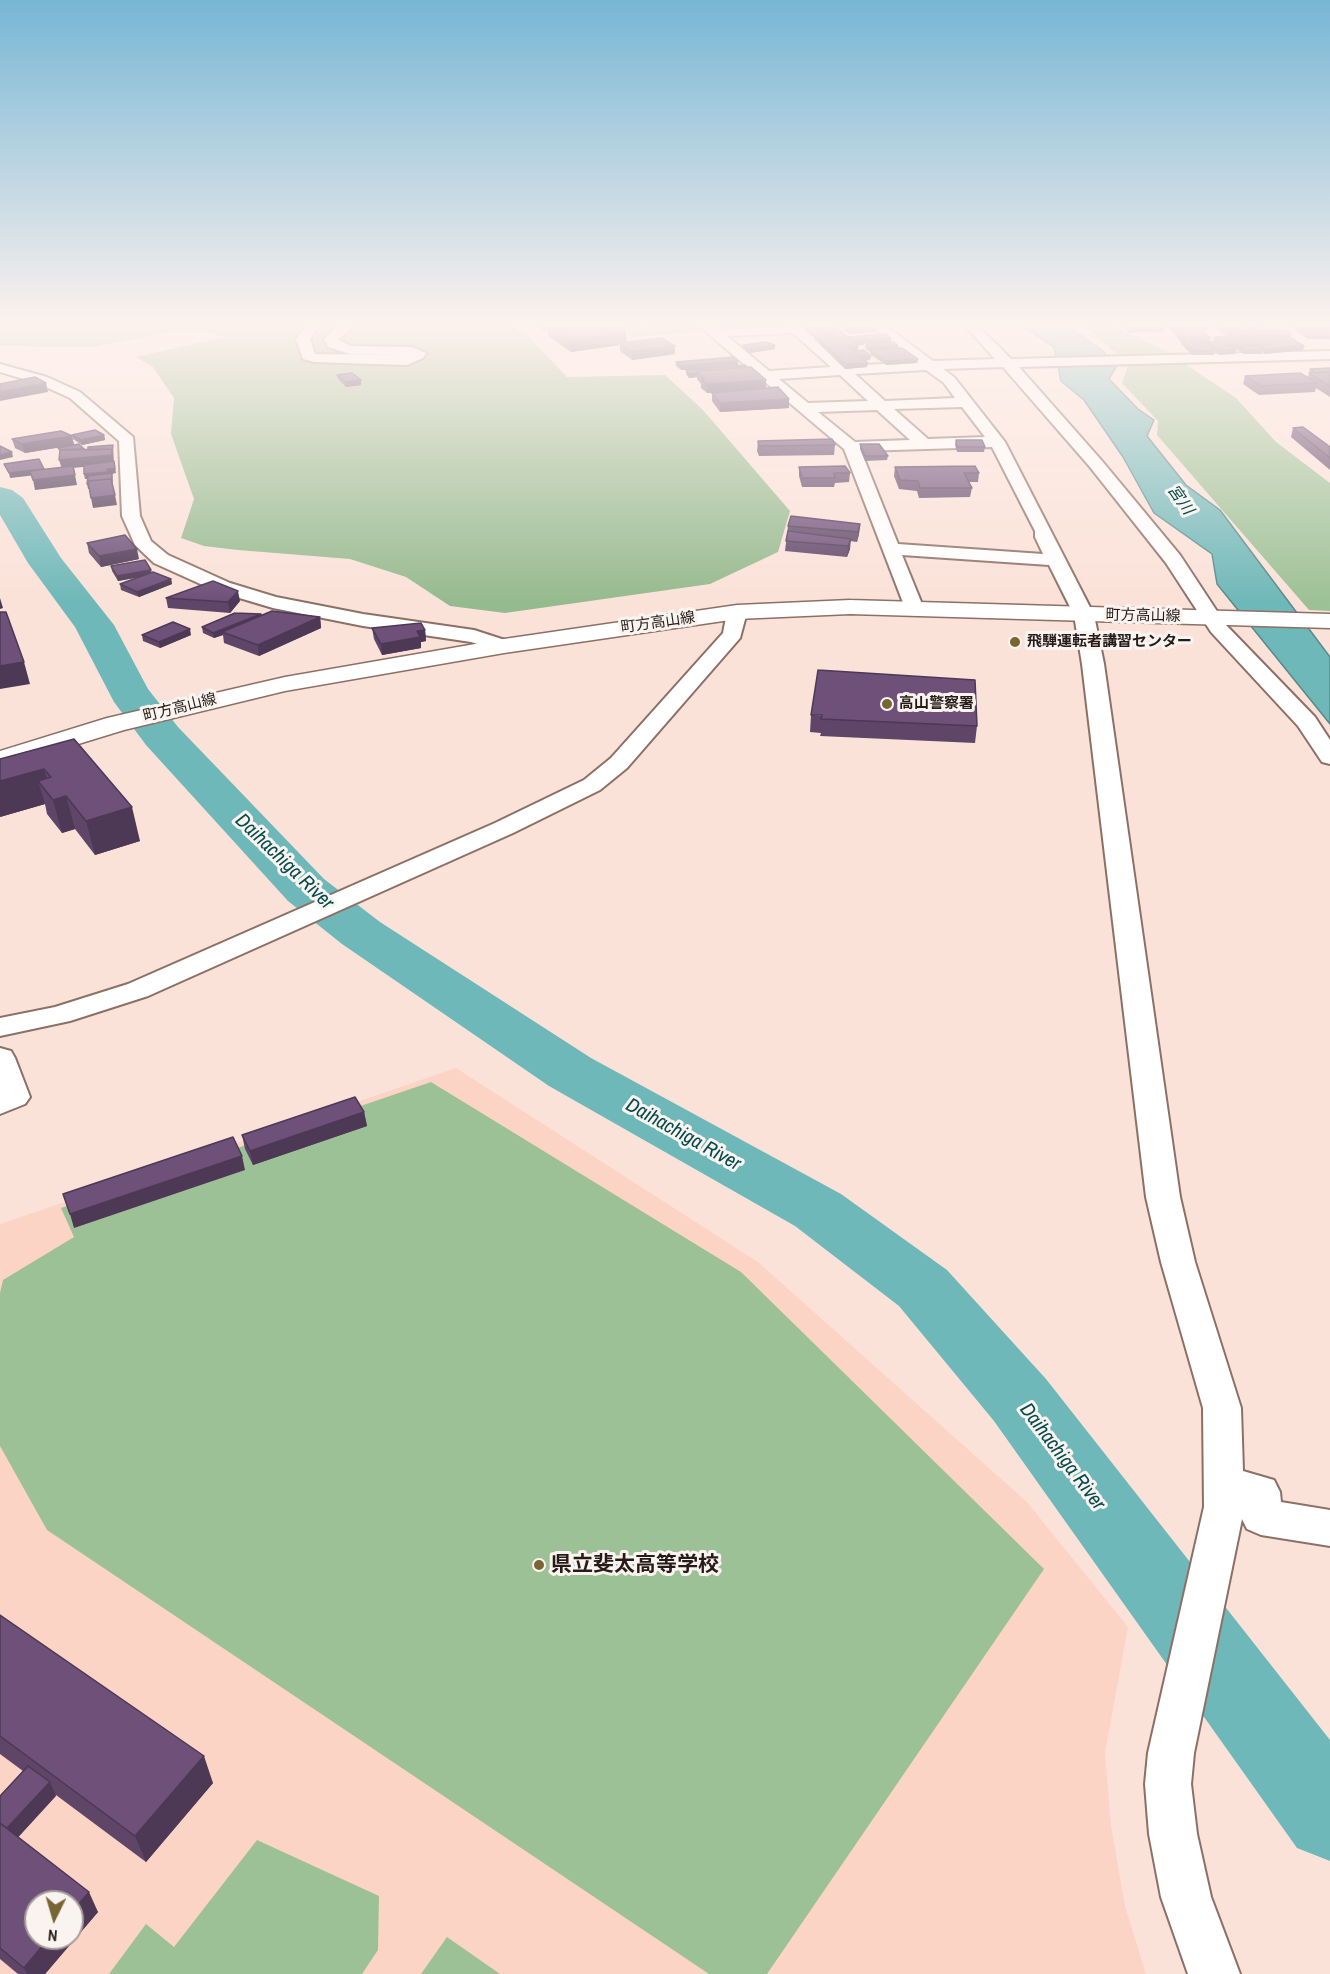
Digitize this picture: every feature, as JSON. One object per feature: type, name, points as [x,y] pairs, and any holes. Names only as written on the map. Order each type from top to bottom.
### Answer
[{"type":"main road","name":"町方高山線","points":[[0,760],[83,734],[217,699],[371,667],[737,612],[810,608],[914,609],[1330,621]]},
{"type":"street","points":[[102,418],[127,440],[131,516],[137,534],[144,545],[161,559],[223,587],[273,602],[363,620],[474,636],[504,646]]},
{"type":"street","points":[[815,418],[850,447],[914,609]]},
{"type":"street","points":[[895,418],[924,444]]},
{"type":"street","points":[[979,418],[997,442],[1044,531],[1044,537],[1084,615],[1094,664],[1163,1197],[1178,1262],[1222,1408],[1224,1496],[1171,1753],[1167,1784],[1173,1834],[1186,1897],[1214,1974]]},
{"type":"street","points":[[1058,418],[1217,618],[1306,722],[1330,758]]},
{"type":"street","points":[[850,447],[997,442]]},
{"type":"street","points":[[891,549],[1057,560]]},
{"type":"street","points":[[1,1030],[60,1015],[138,990],[284,927],[522,819],[599,780],[619,763],[733,634],[737,612]]},
{"type":"street","points":[[0,1058],[14,1097],[0,1104]]},
{"type":"street","points":[[1224,1496],[1260,1492],[1261,1517],[1330,1528]]},
{"type":"shaded area","name":"県立斐太高等学校","points":[[456,1068],[758,1262],[1027,1502],[1128,1627],[1105,1753],[1111,1825],[1125,1906],[1146,1974],[0,1974],[0,1224]]},
{"type":"green space","points":[[172,418],[710,418],[790,511],[778,552],[710,584],[505,613],[450,606],[406,577],[350,559],[204,546],[181,538],[194,499],[171,434]]},
{"type":"green space","points":[[1155,418],[1254,418],[1276,442],[1330,483],[1330,611],[1309,610],[1157,435],[1158,421]]},
{"type":"green space","name":"県立斐太高等学校","points":[[431,1082],[741,1272],[1044,1569],[767,1974],[709,1974],[47,1530],[0,1446],[0,1293],[3,1280],[74,1237],[61,1208]]},
{"type":"green space","points":[[257,1840],[379,1896],[378,1950],[362,1974],[109,1974],[146,1924],[174,1947]]},
{"type":"green space","points":[[447,1937],[500,1974],[421,1974]]},
{"type":"water","name":"宮川","points":[[1096,418],[1154,420],[1147,436],[1186,485],[1220,510],[1330,657],[1330,724],[1217,584],[1212,554],[1154,513],[1123,457]]},
{"type":"building","points":[[1303,427],[1330,447],[1330,458],[1293,428]]},
{"type":"building","points":[[95,430],[104,435],[81,440],[72,435]]},
{"type":"building","points":[[61,431],[72,436],[22,444],[12,439]]},
{"type":"building","points":[[832,439],[835,445],[759,446],[758,441]]},
{"type":"building","points":[[956,440],[982,440],[985,447],[957,447]]},
{"type":"building","points":[[79,444],[84,449],[60,450],[58,448]]},
{"type":"building","points":[[860,444],[879,444],[888,456],[865,456]]},
{"type":"building","points":[[113,445],[112,452],[112,449],[88,450],[88,447]]},
{"type":"building","points":[[0,446],[12,452],[0,455]]},
{"type":"building","points":[[112,449],[112,455],[59,460],[60,450]]},
{"type":"building","points":[[39,459],[44,469],[9,473],[4,464]]},
{"type":"building","points":[[114,461],[115,469],[107,469],[108,472],[84,474],[84,465]]},
{"type":"building","points":[[73,466],[75,475],[33,480],[30,471]]},
{"type":"building","points":[[845,466],[850,473],[834,473],[835,478],[802,478],[799,467]]},
{"type":"building","points":[[975,466],[979,473],[964,473],[972,488],[920,488],[918,481],[900,480],[895,467]]},
{"type":"building","points":[[112,473],[112,482],[111,479],[88,481],[87,484],[88,476]]},
{"type":"building","points":[[111,479],[115,495],[91,498],[88,481]]},
{"type":"building","points":[[791,516],[860,524],[858,532],[788,526]]},
{"type":"building","points":[[788,531],[851,539],[848,546],[786,541]]},
{"type":"building","points":[[125,535],[137,549],[99,556],[87,543]]},
{"type":"building","points":[[145,560],[151,570],[117,576],[111,566]]},
{"type":"building","points":[[153,572],[171,579],[137,592],[120,584]]},
{"type":"building","points":[[213,581],[238,591],[228,602],[166,598]]},
{"type":"building","points":[[272,611],[320,617],[258,645],[222,632]]},
{"type":"building","points":[[0,612],[6,612],[24,662],[0,666]]},
{"type":"building","points":[[235,613],[261,614],[213,633],[202,627]]},
{"type":"building","points":[[173,622],[190,629],[159,642],[142,635]]},
{"type":"building","points":[[421,623],[425,630],[417,631],[420,637],[381,644],[372,628]]},
{"type":"building","points":[[818,670],[975,680],[977,726],[821,719],[822,715],[811,715]]},
{"type":"building","points":[[74,739],[132,807],[86,821],[66,796],[53,800],[38,781],[51,777],[44,769],[0,781],[0,759]]},
{"type":"building","points":[[355,1097],[364,1112],[250,1151],[242,1135]]},
{"type":"building","points":[[233,1137],[242,1156],[70,1214],[63,1194]]},
{"type":"building","points":[[0,1615],[204,1756],[135,1836],[0,1736]]},
{"type":"building","points":[[28,1766],[50,1782],[7,1828],[0,1823],[0,1796]]},
{"type":"building","points":[[0,1823],[89,1892],[84,1898],[84,1890],[24,1890],[24,1950],[39,1950],[24,1968],[0,1948]]},
{"type":"waterway","name":"Daihachiga River","points":[[0,497],[11,505],[46,563],[94,625],[129,693],[162,736],[306,890],[361,933],[570,1072],[818,1210],[923,1288],[1020,1400],[1330,1815]]},
{"type":"place","name":"飛騨運転者講習センター","points":[[1015,642]]},
{"type":"place","name":"高山警察署","points":[[887,704]]},
{"type":"place","name":"県立斐太高等学校","points":[[539,1565]]}]
